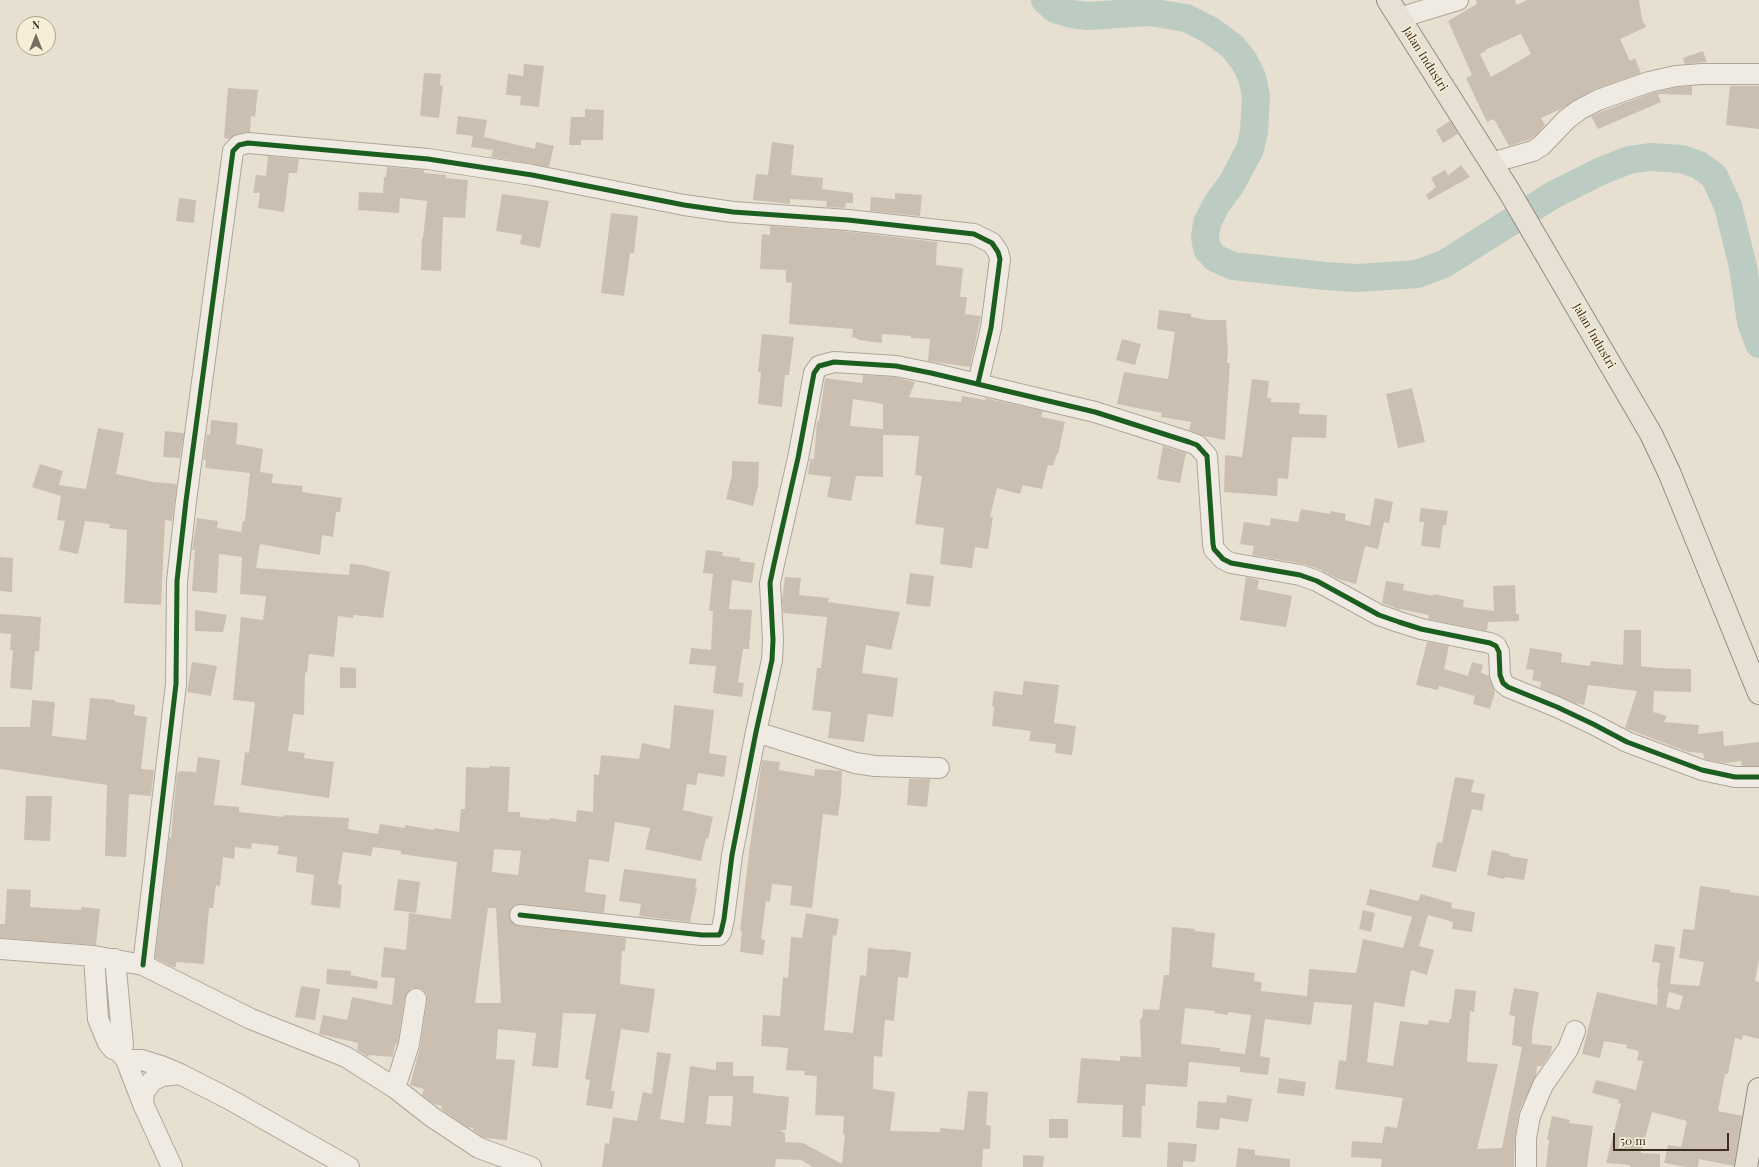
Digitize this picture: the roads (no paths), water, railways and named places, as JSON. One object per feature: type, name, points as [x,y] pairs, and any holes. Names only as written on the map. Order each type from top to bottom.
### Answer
[{"type":"main road","name":"Jalan Industri","points":[[1388,0],[1509,191],[1651,434],[1669,472],[1759,693]]},
{"type":"main road","points":[[1746,1167],[1759,1089]]},
{"type":"street","points":[[1399,18],[1458,0]]},
{"type":"street","points":[[1491,163],[1533,151],[1546,142],[1567,119],[1579,110],[1598,100],[1649,82],[1676,76],[1702,74],[1759,74]]},
{"type":"street","points":[[143,965],[176,684],[177,581],[186,501],[233,151],[239,145],[248,143],[428,159],[532,175],[684,205],[733,212],[848,220],[974,234],[992,243],[998,252],[1000,259],[991,328],[978,383]]},
{"type":"street","points":[[520,915],[702,935],[719,935],[721,932],[732,855],[756,732],[772,660],[773,634],[770,583],[798,458],[814,373],[819,366],[834,362],[896,366],[978,383],[1095,412],[1197,445],[1207,456],[1213,544],[1214,549],[1223,559],[1231,563],[1300,575],[1317,581],[1379,614],[1398,622],[1421,629],[1490,643],[1496,646],[1499,652],[1500,675],[1503,683],[1508,688],[1558,707],[1627,742],[1702,770],[1735,776],[1759,777]]},
{"type":"street","points":[[756,732],[855,763],[875,766],[939,768]]},
{"type":"street","points":[[0,949],[94,956],[143,965],[251,1019],[346,1058],[395,1088],[432,1117],[479,1148],[531,1167]]},
{"type":"street","points":[[94,956],[98,1019],[108,1043],[113,1049],[123,1056],[142,1060],[180,1074],[229,1099],[349,1167]]},
{"type":"street","points":[[115,959],[123,1056],[172,1167]]},
{"type":"street","points":[[395,1088],[409,1044],[416,999]]},
{"type":"street","points":[[1526,1167],[1526,1138],[1530,1116],[1543,1085],[1568,1049],[1575,1031]]},
{"type":"street","points":[[143,1104],[144,1092],[152,1081],[162,1076],[180,1074]]},
{"type":"waterway","points":[[1045,0],[1055,9],[1071,14],[1088,16],[1148,12],[1186,18],[1210,30],[1232,46],[1244,61],[1252,77],[1256,96],[1254,132],[1250,149],[1232,183],[1216,205],[1207,223],[1205,237],[1207,249],[1215,258],[1233,266],[1325,276],[1358,278],[1417,274],[1444,264],[1553,195],[1601,171],[1629,160],[1650,157],[1682,159],[1699,165],[1714,176],[1728,206],[1743,267],[1751,322],[1759,344]]}]
